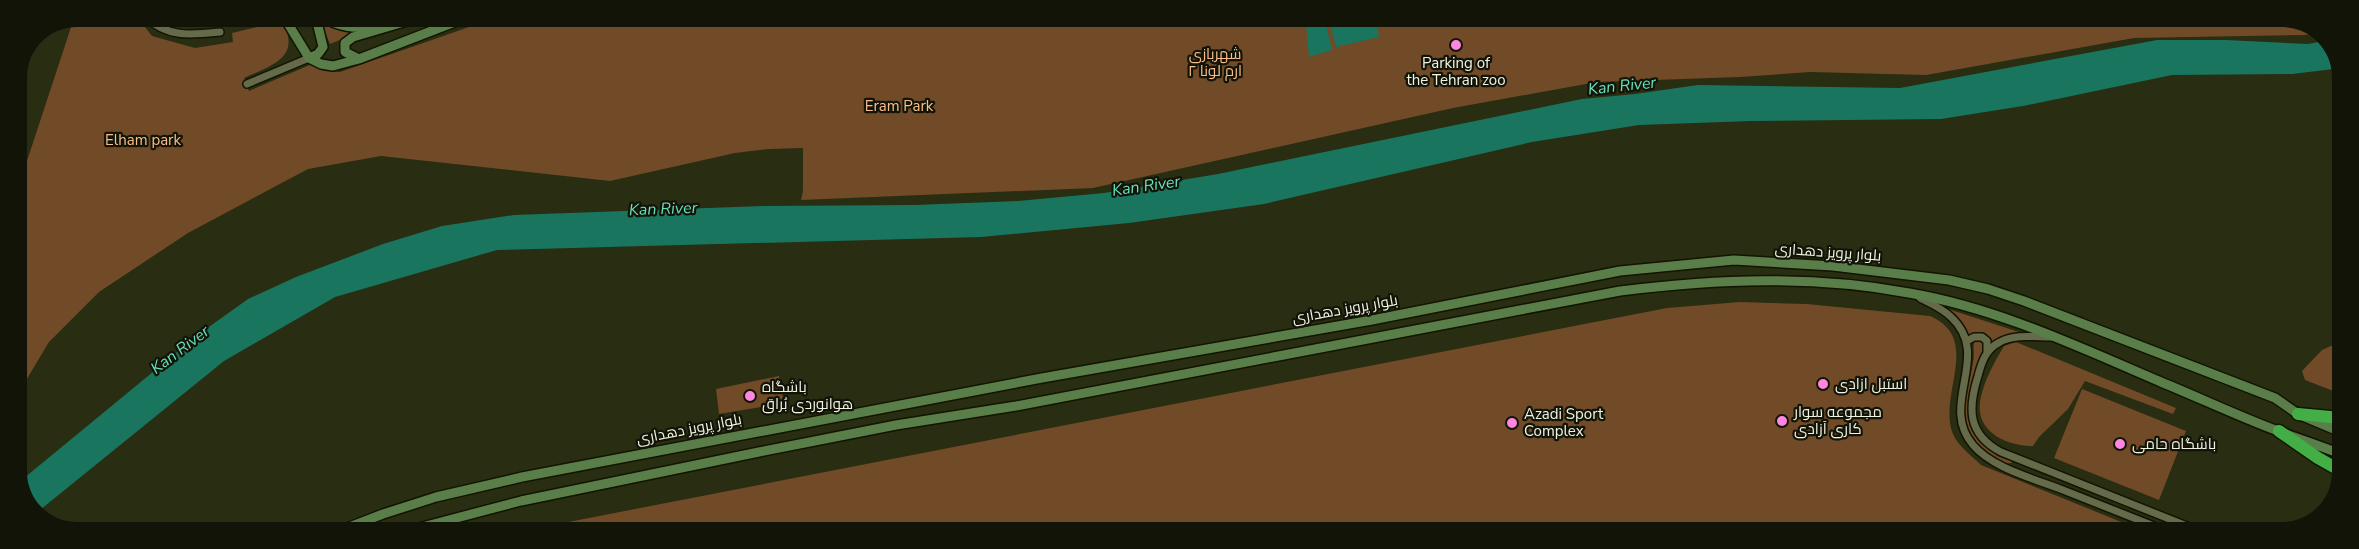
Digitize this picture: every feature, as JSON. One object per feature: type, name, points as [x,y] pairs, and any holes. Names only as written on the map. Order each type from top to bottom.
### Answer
[{"type":"highway","points":[[2298,414],[2332,417]]},
{"type":"highway","points":[[2279,432],[2332,466]]},
{"type":"main road","points":[[290,27],[309,58],[321,64],[333,66],[359,59],[442,27]]},
{"type":"main road","points":[[309,58],[318,54],[323,47],[318,27]]},
{"type":"main road","points":[[345,27],[390,28]]},
{"type":"main road","points":[[359,59],[345,52],[345,44],[353,37],[390,28]]},
{"type":"main road","name":"بلوار پرویز دهداری","points":[[362,522],[436,497],[616,458],[1042,378],[1372,320],[1620,271],[1722,261],[1878,270],[1949,280],[1988,289],[2275,398],[2298,414],[2332,428]]},
{"type":"main road","name":"بلوار پرویز دهداری","points":[[441,522],[520,501],[896,425],[1016,406],[1620,291],[1686,283],[1788,281],[1864,286],[1911,293],[1989,313],[2055,337],[2279,432],[2332,451]]},
{"type":"street","points":[[159,27],[186,36],[220,32]]},
{"type":"street","points":[[247,84],[309,58]]},
{"type":"street","points":[[1911,293],[1952,317],[1967,341],[1968,364],[1962,390],[1961,422],[1968,439],[1980,453],[2004,466],[2144,522]]},
{"type":"street","points":[[1967,341],[1974,337],[1982,337],[1988,344],[1971,404],[1972,419],[1982,438],[1993,448],[2177,522]]},
{"type":"street","points":[[1987,352],[1999,342],[2013,337],[2055,337]]},
{"type":"green space","points":[[76,27],[145,27],[152,36],[195,48],[233,42],[232,33],[257,27],[285,27],[289,41],[287,50],[276,63],[244,78],[249,91],[312,64],[325,71],[340,72],[469,27],[2282,27],[2292,28],[2308,35],[2134,38],[1926,75],[1810,72],[1597,82],[1453,108],[1093,188],[801,200],[803,148],[735,153],[610,181],[381,156],[308,169],[188,233],[99,292],[49,342],[27,379],[27,161],[71,28]]},
{"type":"green space","points":[[323,27],[351,32],[352,35],[330,44]]},
{"type":"green space","name":"Azadi Sport Complex","points":[[1740,302],[1807,304],[1930,316],[1946,326],[1954,339],[1956,353],[1950,419],[1953,434],[1958,443],[1981,465],[2121,522],[568,522],[1667,308]]},
{"type":"green space","points":[[1942,307],[2028,335],[2010,336],[1992,342],[1980,332],[1968,336],[1958,319]]},
{"type":"green space","points":[[1975,340],[1984,341],[1985,346],[1969,395],[1969,420],[1972,430],[1986,446],[2012,463],[1998,460],[1978,446],[1970,436],[1966,425],[1966,401]]},
{"type":"green space","points":[[2016,342],[2176,408],[2173,414],[2085,381],[2068,409],[2039,437],[2033,446],[2004,440],[1988,430],[1980,413],[1980,402],[1986,380],[2004,346]]},
{"type":"green space","points":[[2332,346],[2332,390],[2305,380],[2302,371],[2322,350]]},
{"type":"green space","name":"باشگاه هوانوردی بُراق","points":[[779,376],[784,403],[719,414],[716,389]]},
{"type":"green space","name":"باشگاه حامی","points":[[2082,389],[2186,431],[2159,500],[2054,458]]},
{"type":"water","points":[[1306,27],[1327,27],[1332,50],[1309,57]]},
{"type":"water","points":[[1331,27],[1377,27],[1379,37],[1336,47]]},
{"type":"water","name":"Kan River","points":[[2157,40],[2226,40],[2308,44],[2318,42],[2324,49],[2331,69],[2292,74],[2172,75],[2023,106],[1941,119],[1639,125],[1532,142],[1264,204],[1129,223],[981,237],[497,250],[335,297],[224,361],[42,508],[35,500],[28,482],[27,476],[199,334],[248,299],[296,277],[383,244],[442,226],[514,215],[763,206],[915,205],[1018,201],[1104,193],[1218,174],[1582,99],[1698,85],[1900,88]]},
{"type":"place","name":"Parking of the Tehran zoo","points":[[1456,45]]},
{"type":"place","name":"استبل ازادی","points":[[1823,384]]},
{"type":"place","name":"باشگاه هوانوردی بُراق","points":[[750,396]]},
{"type":"place","name":"مجموعه سوار کاری آزادی","points":[[1782,421]]},
{"type":"place","name":"Azadi Sport Complex","points":[[1512,423]]},
{"type":"place","name":"باشگاه حامی","points":[[2120,444]]},
{"type":"park label","name":"شهربازی ارم لونا ۲","points":[[1215,62]]},
{"type":"park label","name":"Eram Park","points":[[899,106]]},
{"type":"park label","name":"Elham park","points":[[143,140]]}]
